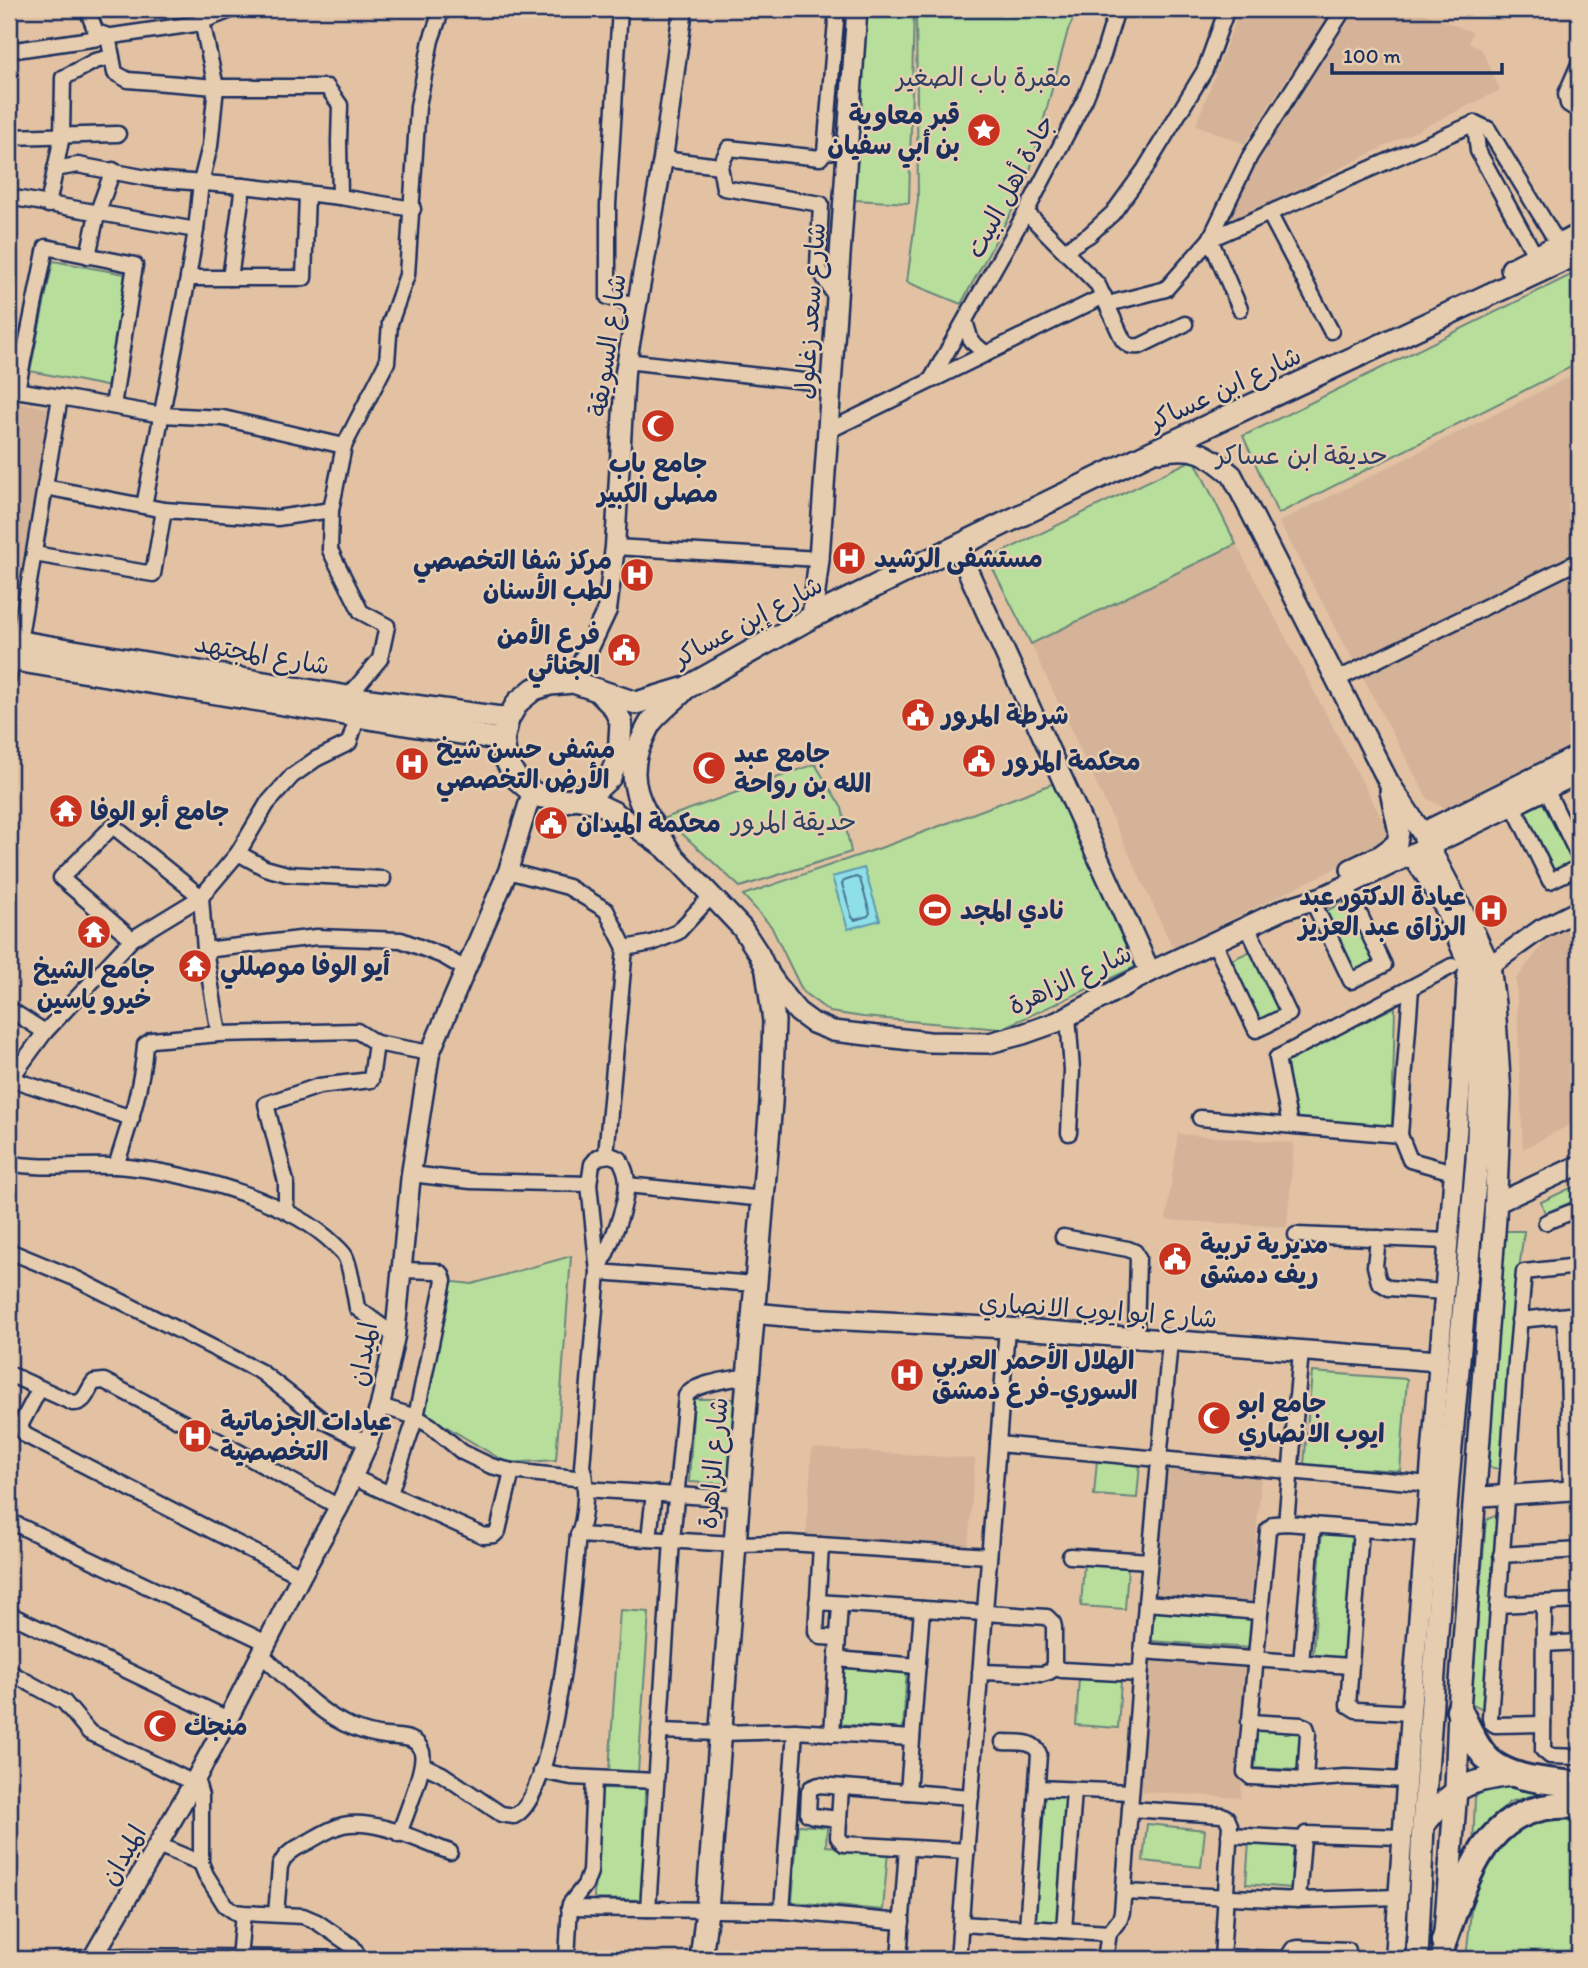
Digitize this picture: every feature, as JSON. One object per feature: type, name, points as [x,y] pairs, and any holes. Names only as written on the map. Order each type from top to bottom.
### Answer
[{"type":"highway","points":[[1459,1710],[1481,1750],[1490,1761],[1511,1775],[1579,1785]]},
{"type":"highway","points":[[1443,1950],[1468,1874],[1491,1837],[1509,1821],[1531,1811],[1554,1806],[1579,1806]]},
{"type":"main road","name":"شارع سعد زغلول","points":[[811,617],[819,559],[857,9]]},
{"type":"main road","name":"شارع ابن عساكر","points":[[1145,455],[1165,439],[1579,235]]},
{"type":"main road","name":"شارع ابن عساكر","points":[[1145,455],[1579,253]]},
{"type":"main road","points":[[1145,455],[1179,449],[1194,450],[1210,456],[1232,475],[1421,845],[1489,966],[1500,1094],[1495,1204],[1443,1950]]},
{"type":"main road","name":"شارع إبن عساكر","points":[[599,692],[636,703],[686,688],[811,617],[1145,455]]},
{"type":"main road","points":[[957,547],[1150,972]]},
{"type":"main road","name":"شارع المجتهد","points":[[11,655],[505,729]]},
{"type":"main road","points":[[573,682],[599,692],[614,707],[621,722],[619,756],[610,777],[596,790],[574,799],[554,800],[531,792],[516,778],[506,760],[505,729],[518,702],[534,689],[550,684],[573,682]]},
{"type":"main road","points":[[669,851],[639,801],[634,781],[634,764],[649,724],[686,688]]},
{"type":"main road","points":[[1421,845],[1579,755]]},
{"type":"main road","points":[[1421,845],[1579,773]]},
{"type":"main road","name":"شارع الزاهرة","points":[[1284,909],[1315,887],[1381,855],[1397,843],[1399,832],[1388,781]]},
{"type":"main road","name":"شارع الزاهرة","points":[[574,799],[596,803],[613,811],[669,851],[747,935],[767,971],[798,1012],[813,1023],[833,1031],[929,1041],[989,1043],[1057,1022],[1150,972],[1284,909],[1346,886],[1421,845]]},
{"type":"main road","points":[[1414,1954],[1459,1345],[1477,1160],[1480,1091],[1477,1004],[1460,964],[1446,908],[1431,881],[1421,845]]},
{"type":"main road","name":"شارع الزاهرة","points":[[707,1959],[707,1910],[734,1544],[775,1042],[775,1021],[767,971]]},
{"type":"main road","name":"شارع ابو ايوب الانصاري","points":[[753,1313],[1007,1328],[1438,1361]]},
{"type":"main road","points":[[1430,1738],[1439,1753],[1450,1752],[1458,1743]]},
{"type":"main road","points":[[1423,1825],[1456,1790],[1482,1779],[1511,1775]]},
{"type":"street","points":[[87,9],[96,32],[108,36]]},
{"type":"street","points":[[9,51],[195,24],[202,15],[234,9]]},
{"type":"street","points":[[132,1118],[10,1080],[45,1032],[132,939],[201,897],[238,853],[267,804],[292,776],[316,759],[349,743],[353,706],[380,659],[387,625],[361,612],[331,550],[331,510],[344,446],[387,362],[390,323],[407,275],[418,106],[431,40],[442,9]]},
{"type":"street","points":[[620,9],[608,205],[608,297],[637,306]]},
{"type":"street","name":"شارع السويقة","points":[[573,682],[607,610],[615,547],[626,361],[663,159],[683,9]]},
{"type":"street","points":[[837,9],[825,152],[820,158],[729,148],[720,166],[724,188],[821,204],[818,267],[837,299]]},
{"type":"street","name":"جادة أهل البيت","points":[[931,380],[1026,212],[1090,88],[1117,9]]},
{"type":"street","points":[[1065,250],[1113,213],[1145,169],[1205,70],[1227,9]]},
{"type":"street","points":[[828,431],[986,354],[1106,300],[1166,289],[1210,239],[1250,156],[1344,9]]},
{"type":"street","points":[[144,506],[188,278],[201,182],[210,146],[216,87],[202,15]]},
{"type":"street","points":[[108,36],[115,73],[128,80],[216,87],[327,87],[340,105],[340,197]]},
{"type":"street","points":[[48,205],[62,136],[63,78],[95,61],[112,57]]},
{"type":"street","points":[[1579,64],[1566,94],[1568,104],[1579,111]]},
{"type":"street","points":[[1210,239],[1481,126]]},
{"type":"street","points":[[1481,126],[1559,245]]},
{"type":"street","points":[[1481,126],[1478,151],[1536,257]]},
{"type":"street","points":[[9,137],[118,134]]},
{"type":"street","points":[[825,152],[846,150]]},
{"type":"street","points":[[663,159],[720,166]]},
{"type":"street","points":[[55,169],[78,165],[152,179],[340,197],[413,209]]},
{"type":"street","points":[[88,256],[97,214],[113,170]]},
{"type":"street","points":[[230,278],[243,186]]},
{"type":"street","points":[[188,278],[304,278],[307,194]]},
{"type":"street","points":[[9,197],[196,230]]},
{"type":"street","points":[[1026,212],[1090,275],[1106,300],[1127,345],[1140,346],[1185,324]]},
{"type":"street","points":[[1269,213],[1331,331]]},
{"type":"street","points":[[1210,239],[1240,309]]},
{"type":"street","points":[[113,407],[135,265],[46,247],[13,389],[113,407],[162,415],[223,418],[344,446]]},
{"type":"street","points":[[965,321],[971,341],[986,354]]},
{"type":"street","points":[[626,361],[831,384]]},
{"type":"street","points":[[11,655],[34,554],[60,397]]},
{"type":"street","points":[[45,487],[164,509],[277,518],[331,510]]},
{"type":"street","points":[[34,554],[153,574],[164,509]]},
{"type":"street","points":[[615,547],[819,559]]},
{"type":"street","points":[[1336,680],[1579,561]]},
{"type":"street","points":[[1546,789],[1579,857]]},
{"type":"street","name":"الميدان","points":[[93,1959],[228,1719],[338,1507],[368,1443],[380,1406],[395,1336],[411,1174],[430,1053],[508,871],[531,792]]},
{"type":"street","points":[[1513,805],[1550,881],[1579,867]]},
{"type":"street","points":[[132,939],[61,877],[113,826],[201,897],[205,950],[219,1034]]},
{"type":"street","points":[[238,853],[265,868],[287,874],[383,879]]},
{"type":"street","points":[[508,871],[568,887],[606,910],[625,948],[606,1156]]},
{"type":"street","points":[[1312,900],[1351,981],[1384,965],[1346,886]]},
{"type":"street","points":[[625,948],[652,943],[678,932],[712,895]]},
{"type":"street","points":[[1489,966],[1541,929],[1579,911]]},
{"type":"street","points":[[1214,942],[1256,1030],[1289,1014],[1247,926]]},
{"type":"street","points":[[205,950],[317,937],[401,940],[443,956],[465,970]]},
{"type":"street","points":[[1290,1125],[1277,1058],[1460,964],[1460,1096],[1394,1959]]},
{"type":"street","points":[[1411,988],[1400,1135],[1410,1160],[1453,1172]]},
{"type":"street","points":[[9,1009],[45,1032]]},
{"type":"street","points":[[1068,1016],[1072,1070],[1069,1133]]},
{"type":"street","points":[[116,1166],[132,1118],[144,1064],[145,1045],[152,1040],[219,1034],[357,1031],[376,1043],[430,1053]]},
{"type":"street","points":[[286,1210],[286,1182],[266,1104],[319,1086],[371,1080],[376,1043]]},
{"type":"street","points":[[1200,1118],[1400,1135]]},
{"type":"street","points":[[423,1765],[508,1816],[514,1816],[524,1810],[541,1771],[551,1738],[564,1669],[578,1535],[582,1524],[581,1478],[598,1272],[589,1184],[592,1164],[598,1157],[610,1155],[620,1159],[626,1173],[627,1185],[617,1225],[598,1272]]},
{"type":"street","points":[[9,1163],[25,1166],[116,1166],[177,1175],[222,1187],[286,1210],[324,1234],[346,1256],[357,1308],[395,1336]]},
{"type":"street","points":[[1495,1204],[1579,1166]]},
{"type":"street","points":[[411,1174],[471,1181],[589,1184]]},
{"type":"street","points":[[627,1185],[764,1199]]},
{"type":"street","points":[[1546,1222],[1579,1209]]},
{"type":"street","points":[[1296,1235],[1448,1241]]},
{"type":"street","points":[[1063,1237],[1135,1252],[1138,1258],[1136,1338]]},
{"type":"street","points":[[1378,1238],[1375,1266],[1379,1282],[1390,1288],[1444,1292]]},
{"type":"street","points":[[9,1251],[77,1279],[261,1372],[324,1421],[368,1443]]},
{"type":"street","points":[[1543,1724],[1498,1725],[1491,1722],[1519,1320],[1524,1272],[1579,1266]]},
{"type":"street","points":[[390,1493],[416,1417],[444,1280],[442,1274],[436,1271],[401,1270]]},
{"type":"street","points":[[598,1272],[755,1284]]},
{"type":"street","points":[[1519,1320],[1579,1314]]},
{"type":"street","points":[[1475,1497],[1575,1490],[1574,1364],[1564,1316]]},
{"type":"street","points":[[958,1959],[1007,1328]]},
{"type":"street","points":[[1105,1959],[1108,1933],[1120,1919],[1124,1892],[1140,1674],[1170,1341]]},
{"type":"street","points":[[1286,1523],[1301,1351]]},
{"type":"street","points":[[9,1374],[73,1403],[84,1399],[94,1382],[104,1381],[338,1507]]},
{"type":"street","points":[[648,1909],[672,1540],[686,1396],[696,1387],[748,1376]]},
{"type":"street","points":[[40,1388],[21,1424],[25,1435],[301,1576]]},
{"type":"street","points":[[380,1406],[416,1417],[462,1452],[491,1466],[512,1471],[581,1478],[654,1493],[738,1499]]},
{"type":"street","points":[[998,1444],[1430,1484]]},
{"type":"street","points":[[352,1477],[489,1536],[498,1531],[512,1471]]},
{"type":"street","points":[[649,1539],[654,1493]]},
{"type":"street","points":[[9,1521],[264,1649],[337,1720],[367,1732],[414,1741],[422,1752],[423,1765],[399,1834]]},
{"type":"street","points":[[1406,1780],[1251,1777],[1246,1775],[1249,1722],[1268,1530],[1274,1524],[1286,1523],[1426,1534]]},
{"type":"street","points":[[1301,1663],[1313,1525]]},
{"type":"street","points":[[1361,1529],[1348,1702],[1350,1707],[1356,1710],[1411,1713]]},
{"type":"street","points":[[578,1535],[734,1544],[789,1543],[989,1556]]},
{"type":"street","points":[[821,1545],[816,1632],[821,1637],[838,1638]]},
{"type":"street","points":[[1501,1555],[1579,1550]]},
{"type":"street","points":[[1070,1556],[1150,1561]]},
{"type":"street","points":[[1498,1605],[1579,1601]]},
{"type":"street","points":[[817,1602],[1047,1617],[1051,1619],[1054,1627],[1056,1668]]},
{"type":"street","points":[[1146,1603],[1260,1612]]},
{"type":"street","points":[[832,1734],[840,1604]]},
{"type":"street","points":[[1544,1604],[1543,1747],[1545,1753],[1550,1756],[1579,1757]]},
{"type":"street","points":[[908,1792],[922,1609]]},
{"type":"street","points":[[9,1614],[228,1719]]},
{"type":"street","points":[[1544,1644],[1579,1642]]},
{"type":"street","points":[[1142,1651],[1350,1666]]},
{"type":"street","points":[[836,1659],[918,1666]]},
{"type":"street","points":[[980,1672],[1042,1674],[1056,1668],[1140,1674]]},
{"type":"street","points":[[9,1672],[64,1702],[89,1732],[194,1782],[201,1791],[201,1863],[225,1905],[236,1912],[311,1918],[352,1946],[358,1959],[127,1956],[67,1959]]},
{"type":"street","points":[[1249,1722],[1306,1727],[1308,1733],[1305,1780]]},
{"type":"street","points":[[659,1731],[795,1731],[912,1738]]},
{"type":"street","points":[[782,1911],[795,1731]]},
{"type":"street","points":[[1003,1742],[1031,1744],[1037,1748],[1039,1754],[1027,1928]]},
{"type":"street","points":[[541,1771],[571,1777],[656,1781]]},
{"type":"street","points":[[567,1959],[569,1908],[589,1879],[594,1779]]},
{"type":"street","points":[[839,1819],[810,1815],[807,1812],[809,1790],[813,1786],[971,1797]]},
{"type":"street","points":[[841,1787],[838,1837],[844,1844],[968,1851]]},
{"type":"street","points":[[1037,1788],[1131,1792]]},
{"type":"street","points":[[1064,1930],[1074,1790]]},
{"type":"street","points":[[1130,1809],[1222,1815],[1229,1822],[1222,1958],[1283,1959],[1288,1957],[1293,1949],[1298,1948],[1348,1950]]},
{"type":"street","points":[[276,1914],[282,1860],[290,1852],[334,1828],[366,1824],[450,1852]]},
{"type":"street","points":[[1298,1900],[1303,1839],[1308,1833],[1403,1837]]},
{"type":"street","points":[[1229,1835],[1303,1839]]},
{"type":"street","points":[[158,1845],[201,1863]]},
{"type":"street","points":[[899,1959],[907,1848]]},
{"type":"street","points":[[1124,1892],[1298,1900],[1399,1897]]},
{"type":"street","points":[[569,1908],[782,1911],[902,1922]]},
{"type":"street","points":[[239,1959],[243,1913]]},
{"type":"street","points":[[961,1924],[1108,1933]]},
{"type":"shaded area","points":[[1240,9],[1337,9],[1290,73],[1245,144],[1196,125]]},
{"type":"shaded area","points":[[1356,9],[1413,9],[1472,32],[1469,43],[1482,50],[1500,90],[1224,225],[1252,164]]},
{"type":"shaded area","points":[[1579,372],[1579,741],[1445,808],[1428,799],[1279,522]]},
{"type":"shaded area","points":[[9,401],[50,408],[12,631],[9,630]]},
{"type":"shaded area","points":[[1236,544],[1393,840],[1173,948],[1031,644]]},
{"type":"shaded area","points":[[1579,919],[1579,1120],[1523,1149],[1516,979],[1553,932]]},
{"type":"shaded area","points":[[1178,1134],[1294,1143],[1287,1227],[1166,1220]]},
{"type":"shaded area","points":[[812,1448],[975,1459],[968,1549],[806,1538]]},
{"type":"shaded area","points":[[1166,1470],[1261,1477],[1251,1602],[1156,1595]]},
{"type":"shaded area","points":[[1146,1655],[1250,1662],[1241,1798],[1137,1791]]},
{"type":"green space","points":[[867,9],[914,9],[909,203],[855,200]]},
{"type":"green space","name":"مقبرة باب الصغير","points":[[916,9],[1078,9],[1068,30],[1026,185],[961,304],[907,282],[918,199]]},
{"type":"green space","points":[[53,261],[125,274],[111,387],[30,371]]},
{"type":"green space","name":"حديقة ابن عساكر","points":[[1579,271],[1579,363],[1278,514],[1243,436]]},
{"type":"green space","points":[[1194,459],[1236,544],[1031,644],[988,559]]},
{"type":"green space","name":"حديقة المرور","points":[[815,764],[842,808],[851,852],[740,887],[665,818]]},
{"type":"green space","name":"نادي المجد","points":[[1057,782],[1137,966],[1001,1029],[830,1012],[803,992],[771,926],[743,895],[889,845]]},
{"type":"green space","points":[[1546,801],[1577,864],[1552,876],[1521,813]]},
{"type":"green space","points":[[1348,900],[1378,964],[1353,976],[1322,913]]},
{"type":"green space","points":[[1253,950],[1283,1013],[1258,1026],[1227,962]]},
{"type":"green space","points":[[1395,1007],[1392,1127],[1298,1122],[1286,1060]]},
{"type":"green space","points":[[1579,1184],[1579,1199],[1545,1213],[1541,1202]]},
{"type":"green space","points":[[1506,1231],[1524,1231],[1510,1340],[1504,1470],[1489,1467],[1493,1337]]},
{"type":"green space","points":[[571,1256],[556,1460],[507,1463],[422,1412],[446,1281],[472,1284]]},
{"type":"green space","points":[[1312,1372],[1407,1379],[1400,1471],[1304,1465]]},
{"type":"green space","points":[[694,1399],[735,1399],[731,1484],[689,1482]]},
{"type":"green space","points":[[1097,1460],[1140,1463],[1137,1498],[1094,1495]]},
{"type":"green space","points":[[1503,1512],[1492,1714],[1471,1703],[1486,1520]]},
{"type":"green space","points":[[1322,1529],[1354,1531],[1344,1659],[1313,1656]]},
{"type":"green space","points":[[1084,1564],[1128,1567],[1125,1609],[1081,1606]]},
{"type":"green space","points":[[1153,1607],[1253,1614],[1250,1648],[1150,1641]]},
{"type":"green space","points":[[620,1610],[649,1612],[638,1772],[609,1770]]},
{"type":"green space","points":[[842,1663],[907,1668],[903,1729],[838,1724]]},
{"type":"green space","points":[[1079,1678],[1121,1681],[1118,1728],[1076,1725]]},
{"type":"green space","points":[[1257,1726],[1302,1729],[1299,1770],[1255,1768]]},
{"type":"green space","points":[[1530,1785],[1575,1795],[1530,1796],[1509,1802],[1473,1848],[1475,1797],[1486,1789]]},
{"type":"green space","points":[[597,1788],[645,1789],[643,1900],[594,1899]]},
{"type":"green space","points":[[1042,1793],[1070,1795],[1061,1922],[1033,1920]]},
{"type":"green space","points":[[1579,1817],[1579,1959],[1466,1959],[1473,1892],[1498,1851],[1526,1823]]},
{"type":"green space","points":[[1147,1824],[1205,1830],[1201,1867],[1143,1861]]},
{"type":"green space","points":[[798,1825],[827,1827],[826,1846],[888,1851],[883,1910],[792,1902]]},
{"type":"green space","points":[[1249,1841],[1295,1845],[1291,1888],[1246,1884]]},
{"type":"water","points":[[864,868],[880,920],[848,929],[832,877]]},
{"type":"place","name":"قبر معاوية بن أبي سفيان","points":[[984,130]]},
{"type":"place","name":"جامع باب مصلى الكبير","points":[[658,426]]},
{"type":"place","name":"مستشفى الرشيد","points":[[849,558]]},
{"type":"place","name":"مركز شفا التخصصي لطب الأسنان","points":[[637,575]]},
{"type":"place","name":"فرع الأمن الجنائي","points":[[624,650]]},
{"type":"place","name":"شرطة المرور","points":[[918,715]]},
{"type":"place","name":"محكمة المرور","points":[[979,761]]},
{"type":"place","name":"مشفى حسن شيخ الأرض التخصصي","points":[[412,764]]},
{"type":"place","name":"جامع عبد الله بن رواحة","points":[[709,768]]},
{"type":"place","name":"جامع أبو الوفا","points":[[66,811]]},
{"type":"place","name":"محكمة الميدان","points":[[551,823]]},
{"type":"place","name":"نادي المجد","points":[[935,910]]},
{"type":"place","name":"عيادة الدكتور عبد الرزاق عبد العزيز","points":[[1491,911]]},
{"type":"place","name":"جامع الشيخ خيرو ياسين","points":[[94,932]]},
{"type":"place","name":"أيو الوفا موصللي","points":[[195,966]]},
{"type":"place","name":"مديرية تربية ريف دمشق","points":[[1175,1259]]},
{"type":"place","name":"الهلال الأحمر العربي السوري-فرع دمشق","points":[[907,1375]]},
{"type":"place","name":"جامع ابو ايوب الانصاري","points":[[1214,1418]]},
{"type":"place","name":"عيادات الجزماتية التخصصية","points":[[195,1436]]},
{"type":"place","name":"منجك","points":[[160,1726]]}]
